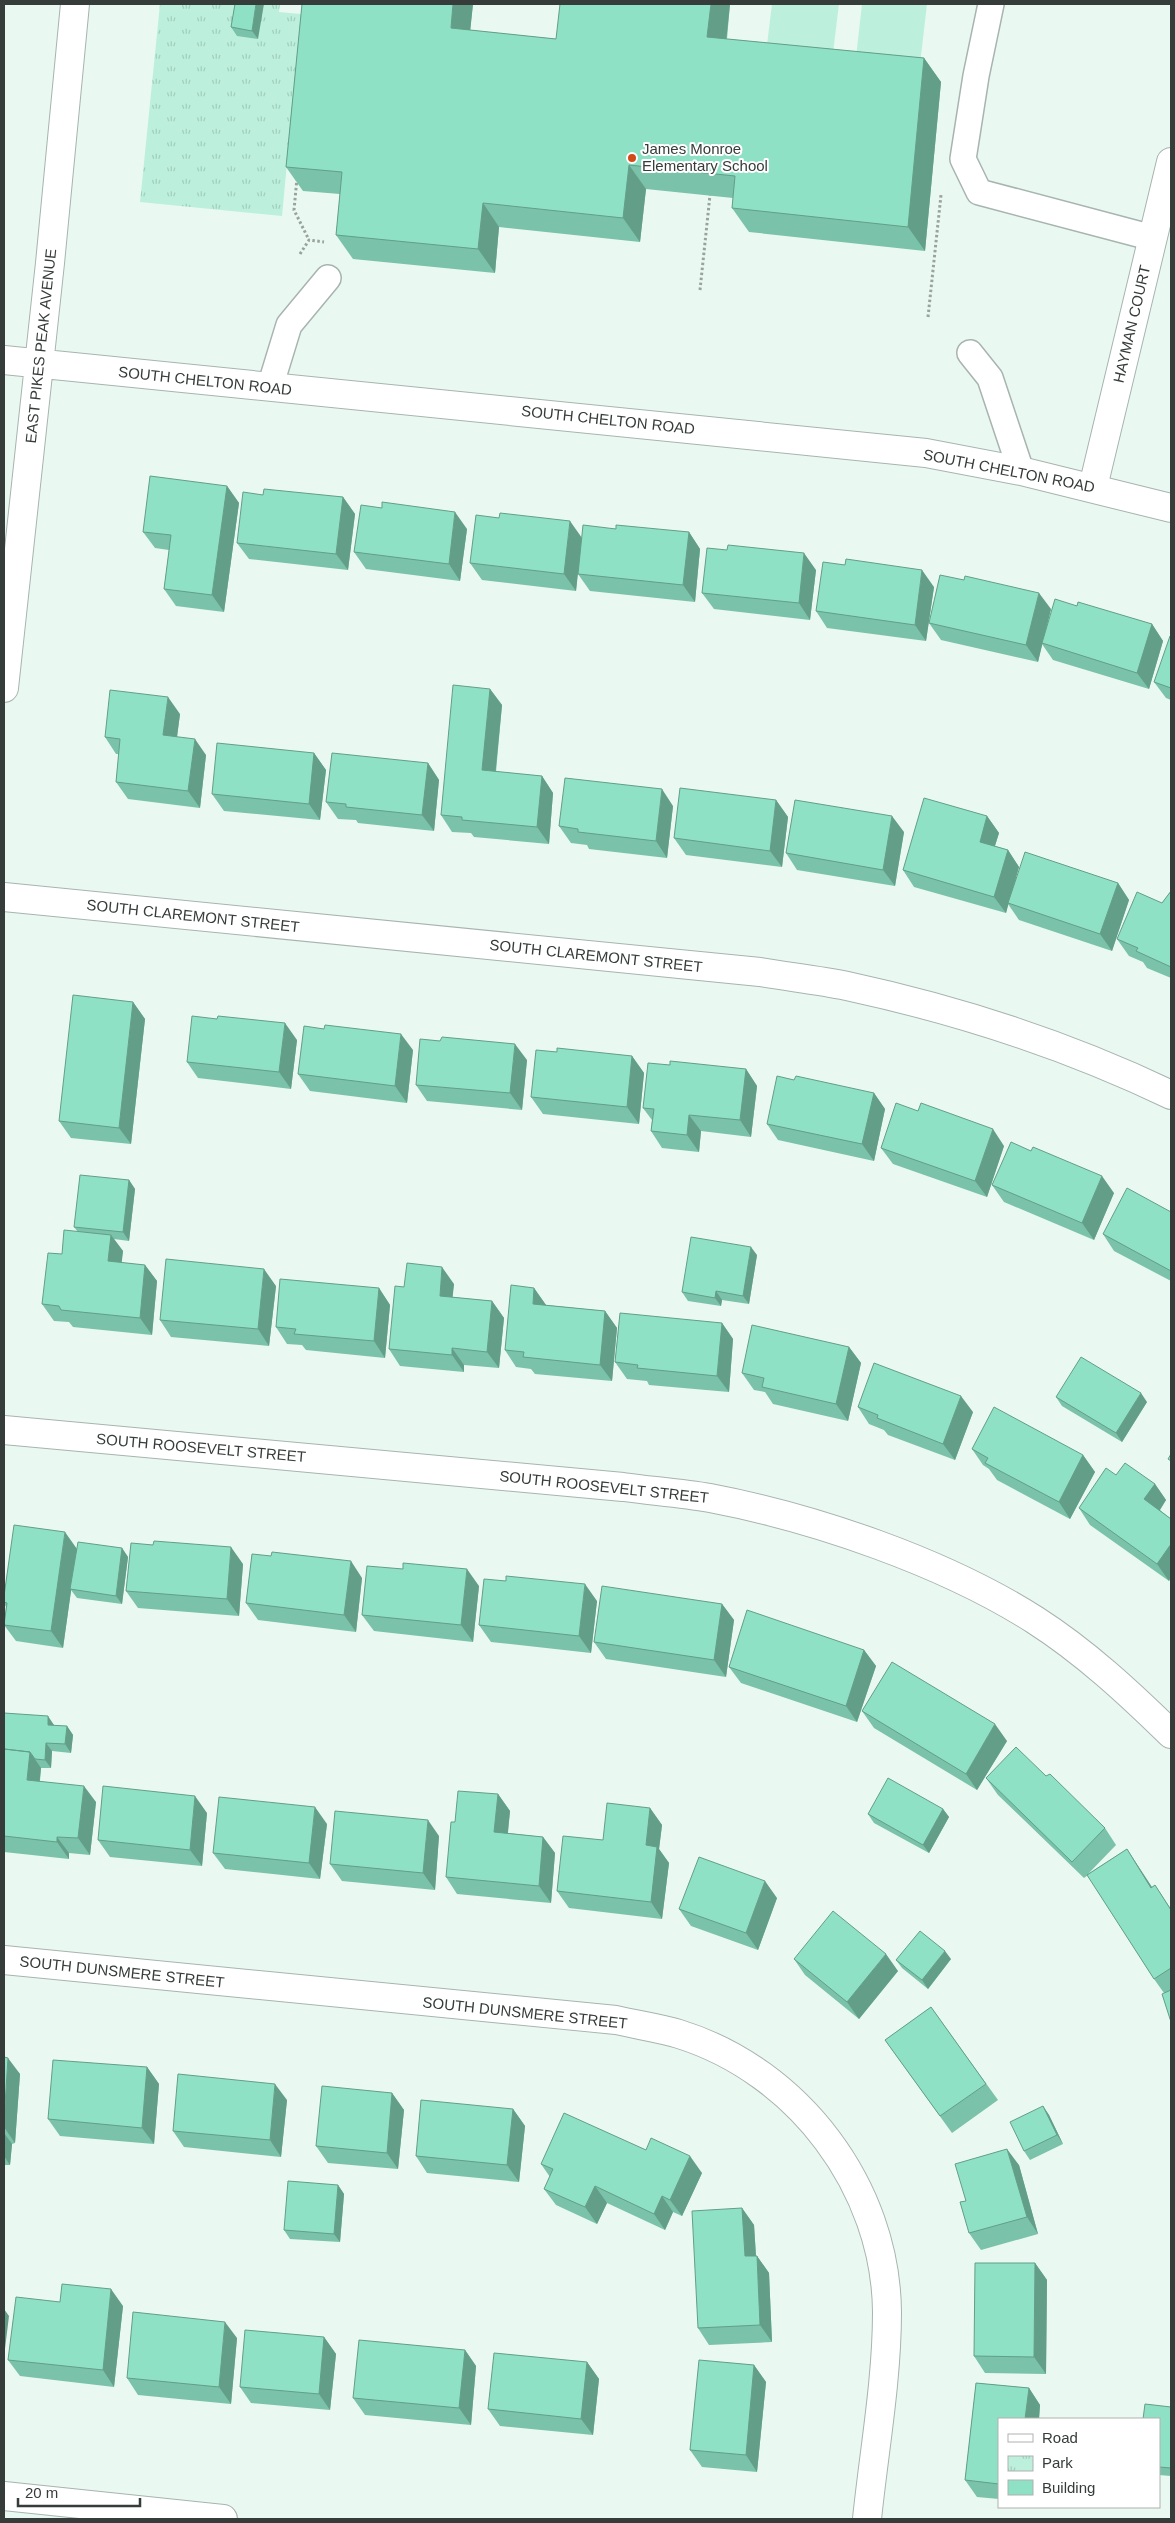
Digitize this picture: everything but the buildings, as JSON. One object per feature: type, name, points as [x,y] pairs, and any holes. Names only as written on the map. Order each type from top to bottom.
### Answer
[{"type":"street","name":"EAST PIKES PEAK AVENUE","points":[[4,688],[75,4]]},
{"type":"street","name":"HAYMAN COURT","points":[[1093,487],[1171,162]]},
{"type":"street","name":"SOUTH CHELTON ROAD","points":[[4,360],[926,453],[1093,487],[1171,508]]},
{"type":"street","name":"SOUTH CLAREMONT STREET","points":[[4,897],[760,972],[846,986],[930,1006],[1035,1039],[1133,1077],[1171,1095]]},
{"type":"street","name":"SOUTH ROOSEVELT STREET","points":[[4,1430],[623,1487],[710,1498],[785,1517],[852,1537],[928,1564],[976,1587],[1035,1620],[1094,1663],[1171,1734]]},
{"type":"street","name":"SOUTH DUNSMERE STREET","points":[[4,1960],[616,2020],[679,2034],[722,2053],[761,2074],[794,2102],[830,2143],[856,2182],[874,2227],[884,2269],[887,2312],[883,2372],[867,2519]]},
{"type":"street","points":[[4,2496],[223,2519]]},
{"type":"lane","points":[[992,4],[976,76],[963,159],[979,192],[1153,238]]},
{"type":"lane","points":[[270,387],[289,325],[328,278]]},
{"type":"lane","points":[[970,353],[990,378],[1021,471]]},
{"type":"path","points":[[298,170],[294,210],[309,240]]},
{"type":"path","points":[[700,290],[710,195]]},
{"type":"green space","points":[[160,4],[280,4],[279,12],[301,14],[282,216],[140,202]]},
{"type":"green space","points":[[772,4],[839,4],[832,61],[766,53]]},
{"type":"green space","points":[[862,4],[927,4],[919,73],[855,66]]},
{"type":"place","name":"James Monroe Elementary School","points":[[632,158]]}]
